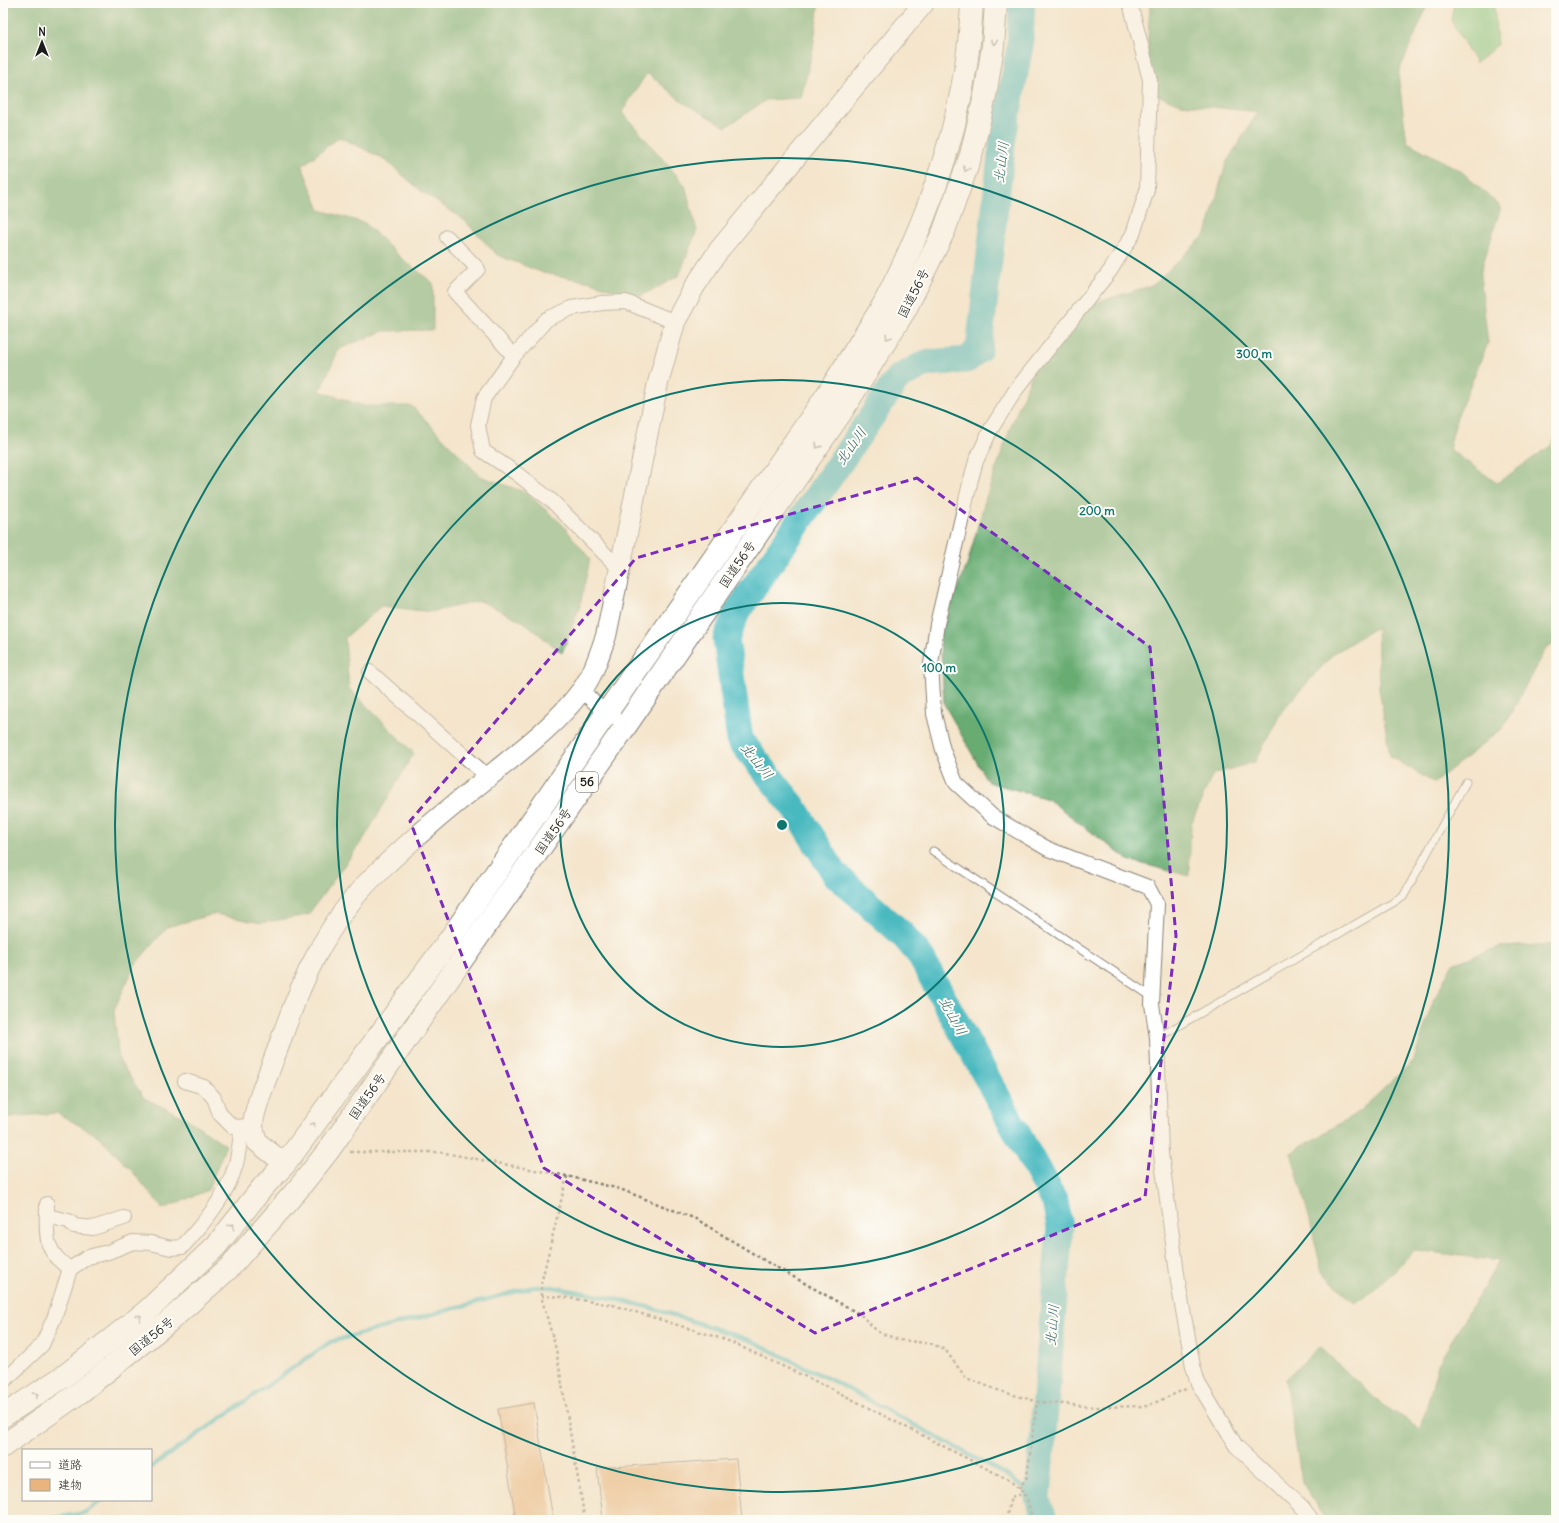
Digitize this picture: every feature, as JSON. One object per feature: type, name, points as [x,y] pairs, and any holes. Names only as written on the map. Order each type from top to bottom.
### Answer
[{"type":"highway","name":"国道56号","points":[[3,1416],[66,1375],[146,1312],[216,1246],[264,1187],[285,1164],[450,939],[827,395],[884,304],[920,228],[948,151],[961,97],[969,43],[972,3]]},
{"type":"highway","name":"国道56号","points":[[3,1446],[79,1393],[168,1322],[229,1268],[298,1189],[328,1151],[627,724],[842,411],[905,310],[944,230],[971,155],[985,96],[994,46],[996,3]]},
{"type":"street","points":[[3,1382],[42,1345],[55,1316],[70,1269],[88,1257],[108,1252],[133,1242],[151,1243],[171,1248],[182,1247],[206,1221],[226,1188],[236,1164],[247,1126],[257,1109],[286,1026],[312,961],[329,930],[373,876],[441,815],[556,720],[582,691],[592,673],[606,636],[658,383],[676,322],[695,286],[719,250],[924,3]]},
{"type":"street","points":[[1130,3],[1150,80],[1147,190],[1133,234],[1110,272],[1015,391],[991,429],[976,461],[970,479],[937,624],[932,664],[934,714],[943,750],[956,783],[992,816],[1048,849],[1148,887],[1157,904],[1152,1004],[1157,1038],[1161,1154],[1179,1288],[1193,1366],[1198,1383],[1236,1446],[1303,1508],[1312,1520]]},
{"type":"street","points":[[446,237],[478,268],[455,292],[514,356]]},
{"type":"street","points":[[620,569],[552,501],[516,473],[483,451],[478,425],[484,398],[514,356],[547,319],[572,308],[602,303],[626,302],[676,322]]},
{"type":"street","points":[[370,672],[488,777]]},
{"type":"street","points":[[582,691],[606,713],[627,724]]},
{"type":"street","points":[[185,1081],[204,1087],[214,1098],[220,1114],[233,1127],[247,1126]]},
{"type":"street","points":[[247,1126],[257,1142],[285,1164]]},
{"type":"street","points":[[70,1269],[59,1262],[49,1248],[47,1234],[47,1210],[69,1221],[74,1226],[93,1228],[124,1218]]},
{"type":"lane","points":[[1157,1038],[1403,897],[1466,782]]},
{"type":"lane","points":[[933,851],[1152,997]]},
{"type":"path","points":[[328,1151],[381,1153],[440,1152],[567,1176],[620,1189],[696,1219],[767,1262],[861,1315],[878,1332],[900,1340],[932,1344],[946,1351],[966,1378],[1003,1392],[1038,1402],[1097,1407],[1147,1406],[1198,1383]]},
{"type":"path","points":[[567,1176],[541,1284],[541,1296],[556,1349],[585,1520]]},
{"type":"path","points":[[541,1296],[562,1297],[613,1305],[726,1340],[828,1387],[1009,1480],[1026,1495],[1033,1520]]},
{"type":"path","points":[[1019,1488],[1027,1477],[1038,1402]]},
{"type":"path","points":[[1006,1520],[1011,1497],[1026,1495]]},
{"type":"highlighted area","points":[[917,478],[1150,647],[1176,936],[1145,1197],[815,1333],[544,1168],[410,821],[636,558]]},
{"type":"green space","points":[[3,3],[819,3],[813,49],[801,98],[766,100],[726,127],[684,103],[647,73],[622,112],[685,185],[697,230],[679,276],[637,298],[591,282],[543,273],[497,255],[464,220],[421,191],[384,159],[339,137],[302,166],[320,210],[365,223],[400,257],[433,283],[433,330],[384,331],[339,349],[320,391],[364,406],[412,406],[480,476],[525,492],[561,523],[590,559],[580,606],[562,653],[524,622],[480,601],[431,612],[381,606],[345,638],[349,688],[414,753],[365,837],[308,915],[261,923],[214,914],[167,927],[135,965],[114,1010],[119,1060],[144,1098],[186,1118],[226,1145],[208,1190],[163,1209],[132,1171],[98,1136],[57,1113],[9,1117],[3,1124]]},
{"type":"green space","points":[[1150,3],[1421,3],[1426,9],[1398,74],[1407,142],[1461,171],[1501,207],[1480,274],[1488,343],[1457,417],[1449,449],[1497,483],[1552,445],[1556,434],[1556,645],[1547,646],[1503,728],[1434,783],[1390,756],[1379,688],[1377,627],[1333,654],[1282,711],[1255,762],[1213,774],[1191,824],[1189,876],[1128,860],[1048,799],[988,782],[944,704],[940,634],[967,565],[986,497],[1011,426],[1034,369],[1084,306],[1153,285],[1206,234],[1226,163],[1258,112],[1181,104],[1145,91]]},
{"type":"green space","points":[[1454,3],[1494,3],[1497,45],[1476,63],[1451,21]]},
{"type":"green space","points":[[1556,944],[1556,1520],[1325,1520],[1302,1482],[1285,1379],[1320,1347],[1381,1404],[1421,1428],[1438,1364],[1499,1261],[1415,1250],[1377,1288],[1354,1303],[1322,1272],[1308,1213],[1291,1153],[1360,1111],[1413,1061],[1433,1002],[1452,964],[1499,947]]},
{"type":"building","points":[[534,1403],[553,1519],[516,1520],[498,1409]]},
{"type":"building","points":[[736,1459],[742,1520],[603,1520],[597,1468]]},
{"type":"waterway","name":"北山川","points":[[1022,3],[1020,46],[1003,138],[979,349],[967,360],[926,363],[898,378],[737,612],[726,639],[740,740],[793,806],[835,874],[902,934],[919,954],[1055,1202],[1060,1226],[1038,1497],[1044,1520]]},
{"type":"waterway","points":[[152,1466],[330,1342],[533,1287],[553,1287],[652,1308],[752,1341],[837,1383],[1008,1476],[1038,1497]]},
{"type":"waterway","points":[[33,1520],[84,1513],[102,1501]]}]
